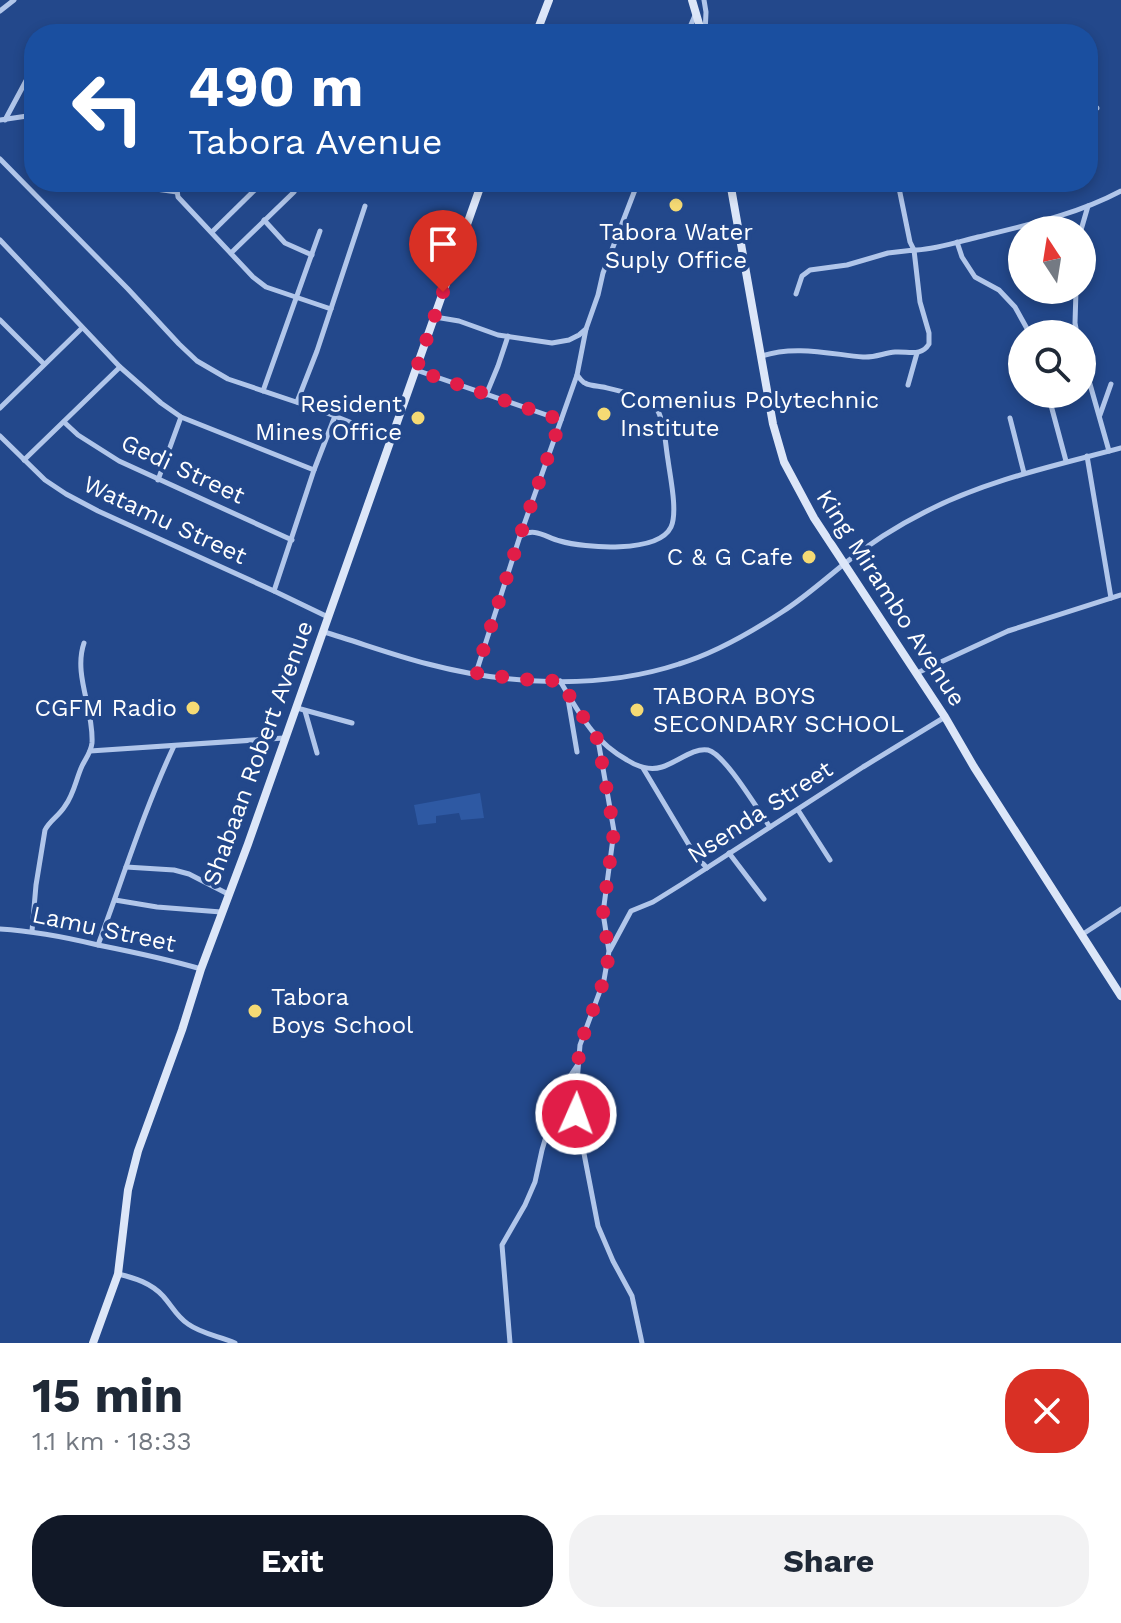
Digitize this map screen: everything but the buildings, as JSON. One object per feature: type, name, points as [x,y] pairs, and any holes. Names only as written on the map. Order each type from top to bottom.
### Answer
[{"type":"street","points":[[0,11],[14,0]]},
{"type":"street","points":[[540,24],[549,0]]},
{"type":"street","points":[[692,0],[700,24]]},
{"type":"street","points":[[704,0],[705,24]]},
{"type":"street","points":[[691,24],[696,12]]},
{"type":"street","points":[[2,120],[24,84]]},
{"type":"street","points":[[2,120],[24,117]]},
{"type":"street","points":[[0,159],[3,167],[24,183]]},
{"type":"street","points":[[796,294],[802,276],[810,270],[847,265],[888,253],[929,249],[1042,221],[1121,191]]},
{"type":"street","points":[[33,192],[197,361],[228,379],[390,438]]},
{"type":"street","points":[[177,192],[178,197],[261,284],[331,309]]},
{"type":"street","points":[[212,232],[253,192]]},
{"type":"street","points":[[231,253],[294,192]]},
{"type":"street","name":"Shabaan Robert Avenue","points":[[93,1343],[118,1274],[130,1181],[141,1142],[285,738],[300,709],[328,617],[478,192]]},
{"type":"street","points":[[476,673],[577,375],[586,329],[603,273],[634,192]]},
{"type":"street","name":"King Mirambo Avenue","points":[[731,192],[773,424],[784,462],[814,518],[945,717],[1121,996]]},
{"type":"street","points":[[762,356],[791,350],[864,357],[897,352],[917,353],[928,348],[930,339],[920,302],[914,250],[900,192]]},
{"type":"street","points":[[297,402],[365,206]]},
{"type":"street","points":[[1085,216],[1088,206]]},
{"type":"street","points":[[264,220],[285,243],[312,255]]},
{"type":"street","points":[[263,391],[320,231]]},
{"type":"street","points":[[0,240],[120,367],[161,403],[181,417],[314,470]]},
{"type":"street","points":[[957,242],[962,257],[975,277],[999,290],[1022,320]]},
{"type":"street","points":[[434,316],[508,336],[552,343],[569,340],[586,329]]},
{"type":"street","points":[[0,320],[44,364]]},
{"type":"street","points":[[0,408],[82,328]]},
{"type":"street","points":[[486,395],[508,336]]},
{"type":"street","points":[[908,385],[917,353]]},
{"type":"street","points":[[24,460],[120,367]]},
{"type":"street","points":[[416,370],[561,420]]},
{"type":"street","points":[[577,375],[587,385]]},
{"type":"street","points":[[1099,416],[1111,384]]},
{"type":"street","points":[[528,514],[534,527],[553,539],[569,543],[627,546],[654,540],[670,528],[674,509],[663,429],[656,408],[643,399],[610,389],[587,385],[572,389]]},
{"type":"street","points":[[1096,405],[1109,451]]},
{"type":"street","points":[[1053,408],[1066,461]]},
{"type":"street","points":[[274,591],[335,416]]},
{"type":"street","points":[[158,480],[181,417]]},
{"type":"street","points":[[1010,418],[1024,473]]},
{"type":"street","name":"Gedi Street","points":[[64,422],[78,435],[119,461],[292,540]]},
{"type":"street","name":"Watamu Street","points":[[0,436],[45,480],[66,494],[328,617]]},
{"type":"street","points":[[324,632],[427,664],[518,679],[560,681],[644,674],[698,657],[732,642],[807,595],[844,564],[925,512],[1024,473],[1121,448]]},
{"type":"street","points":[[916,673],[1008,631],[1117,598],[1087,456]]},
{"type":"street","points":[[520,536],[534,527]]},
{"type":"street","points":[[32,931],[45,830],[66,806],[90,751],[91,730],[80,660],[84,643]]},
{"type":"street","points":[[560,681],[598,740],[617,755],[643,768],[661,768],[701,750],[714,753],[730,768],[770,827]]},
{"type":"street","points":[[567,692],[577,752]]},
{"type":"street","points":[[300,709],[352,723]]},
{"type":"street","points":[[300,709],[317,753]]},
{"type":"street","name":"Nsenda Street","points":[[609,951],[631,911],[653,902],[945,717]]},
{"type":"street","points":[[90,751],[285,738]]},
{"type":"street","points":[[598,740],[614,831],[603,913],[609,951],[604,980],[582,1039],[577,1065],[576,1114],[598,1226],[636,1305],[642,1343]]},
{"type":"street","points":[[98,945],[155,787],[174,746]]},
{"type":"street","points":[[643,768],[695,855],[707,868]]},
{"type":"street","points":[[798,810],[830,860]]},
{"type":"street","points":[[729,853],[764,899]]},
{"type":"street","points":[[126,867],[189,874],[229,895]]},
{"type":"street","points":[[115,900],[222,912]]},
{"type":"street","points":[[1083,934],[1121,909]]},
{"type":"street","name":"Lamu Street","points":[[0,929],[32,931],[201,969]]},
{"type":"street","points":[[510,1343],[502,1245],[535,1182],[559,1093],[577,1065]]},
{"type":"street","points":[[118,1274],[151,1286],[179,1317],[197,1330],[235,1343]]},
{"type":"shaded area","points":[[480,793],[484,818],[461,820],[459,813],[436,816],[436,823],[418,825],[414,805]]},
{"type":"place","name":"Tabora Water Suply Office","points":[[676,205]]},
{"type":"place","name":"Comenius Polytechnic Institute","points":[[604,414]]},
{"type":"place","name":"Resident Mines Office","points":[[418,418]]},
{"type":"place","name":"C & G Cafe","points":[[809,557]]},
{"type":"place","name":"CGFM Radio","points":[[193,708]]},
{"type":"place","name":"TABORA BOYS SECONDARY SCHOOL","points":[[637,710]]},
{"type":"place","name":"Tabora Boys School","points":[[255,1011]]},
{"type":"route","points":[[443,292],[416,370],[561,420],[476,673],[560,681],[601,748],[614,831],[603,913],[609,955],[604,980],[580,1045],[576,1114]]}]
